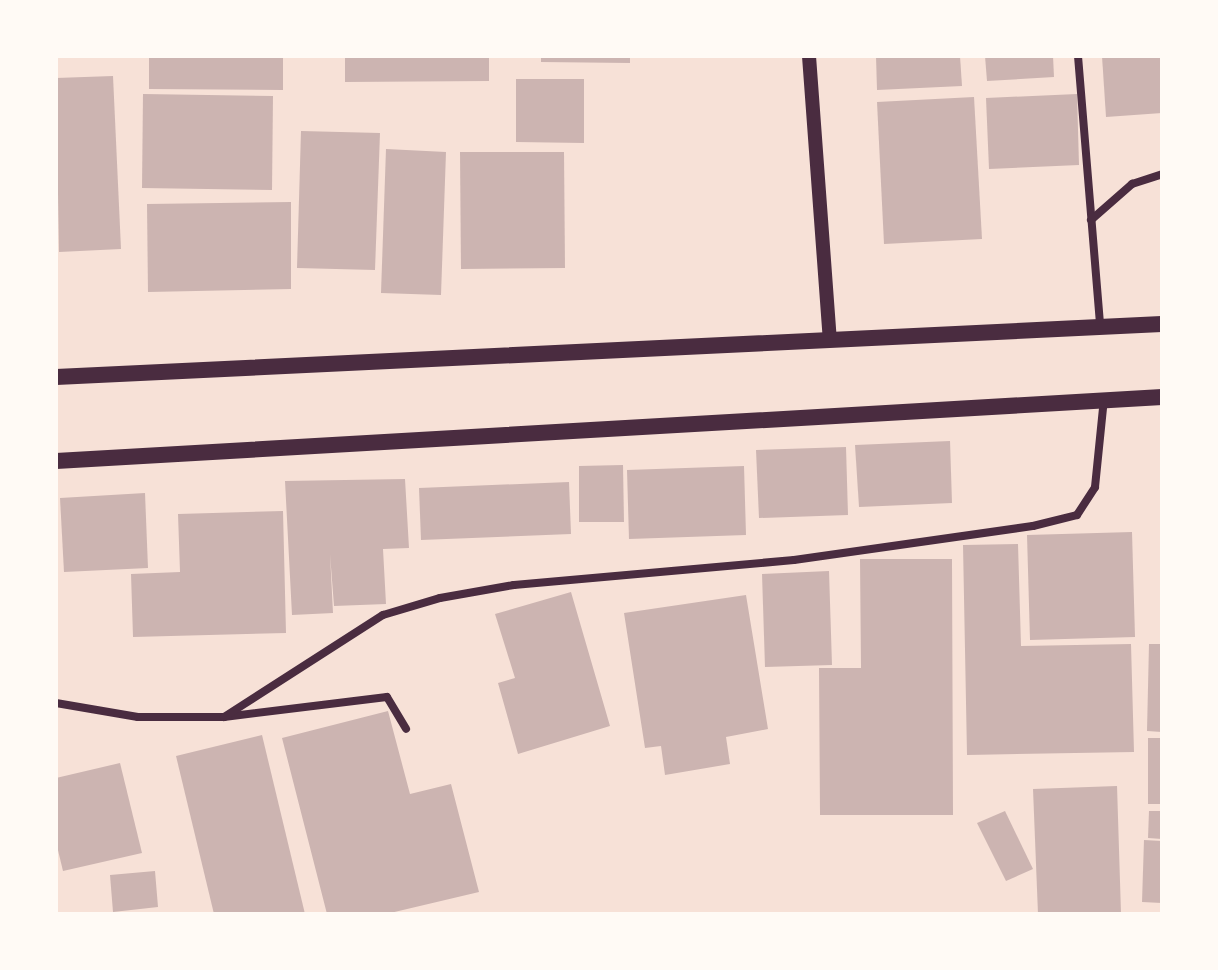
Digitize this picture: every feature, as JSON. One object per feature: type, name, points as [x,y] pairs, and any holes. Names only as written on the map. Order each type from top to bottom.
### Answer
[{"type":"main road","points":[[56,377],[1162,324]]},
{"type":"main road","points":[[56,461],[1162,397]]},
{"type":"street","points":[[809,56],[830,339]]},
{"type":"street","points":[[1078,56],[1100,326]]},
{"type":"street","points":[[1091,220],[1132,184],[1162,174]]},
{"type":"street","points":[[224,717],[383,615],[440,598],[514,585],[794,560],[1033,526],[1077,515],[1095,487],[1104,398]]},
{"type":"street","points":[[56,703],[138,717],[224,717],[387,697],[406,729]]},
{"type":"building","points":[[149,56],[283,56],[283,90],[149,89]]},
{"type":"building","points":[[345,56],[489,56],[489,81],[345,82]]},
{"type":"building","points":[[541,56],[630,56],[630,63],[541,62]]},
{"type":"building","points":[[876,56],[960,56],[962,86],[877,90]]},
{"type":"building","points":[[985,56],[1053,56],[1054,77],[987,81]]},
{"type":"building","points":[[1102,56],[1162,56],[1162,113],[1106,117]]},
{"type":"building","points":[[113,76],[121,249],[59,252],[56,78]]},
{"type":"building","points":[[516,79],[584,79],[584,143],[516,142]]},
{"type":"building","points":[[143,94],[273,96],[272,190],[142,188]]},
{"type":"building","points":[[1077,94],[1079,165],[989,169],[986,98]]},
{"type":"building","points":[[974,97],[982,239],[884,244],[877,102]]},
{"type":"building","points":[[301,131],[380,133],[375,270],[297,268]]},
{"type":"building","points":[[386,149],[446,152],[441,295],[381,293]]},
{"type":"building","points":[[460,152],[564,152],[565,268],[461,269]]},
{"type":"building","points":[[291,202],[291,289],[148,292],[147,204]]},
{"type":"building","points":[[950,441],[952,503],[859,507],[855,445]]},
{"type":"building","points":[[846,447],[848,515],[759,518],[756,450]]},
{"type":"building","points":[[623,465],[624,522],[579,522],[579,466]]},
{"type":"building","points":[[744,466],[746,535],[629,539],[627,470]]},
{"type":"building","points":[[405,479],[409,548],[383,549],[386,604],[334,606],[330,554],[333,613],[292,615],[285,481]]},
{"type":"building","points":[[569,482],[571,534],[421,540],[419,488]]},
{"type":"building","points":[[145,493],[148,568],[64,572],[60,498]]},
{"type":"building","points":[[283,511],[286,633],[133,637],[131,574],[180,572],[178,514]]},
{"type":"building","points":[[1132,532],[1135,637],[1030,640],[1027,535]]},
{"type":"building","points":[[1018,544],[1021,646],[1131,644],[1134,752],[967,755],[963,545]]},
{"type":"building","points":[[860,559],[952,559],[953,815],[820,815],[819,668],[861,668]]},
{"type":"building","points":[[829,571],[832,665],[765,667],[762,574]]},
{"type":"building","points":[[571,592],[610,726],[518,754],[498,683],[515,678],[495,614]]},
{"type":"building","points":[[746,595],[768,729],[726,737],[730,764],[665,775],[661,746],[645,748],[624,613]]},
{"type":"building","points":[[1149,644],[1162,644],[1162,732],[1147,731]]},
{"type":"building","points":[[388,711],[410,794],[451,784],[479,892],[386,914],[327,914],[282,738]]},
{"type":"building","points":[[262,735],[305,914],[214,914],[176,756]]},
{"type":"building","points":[[1148,738],[1162,738],[1162,804],[1148,804]]},
{"type":"building","points":[[120,763],[142,853],[63,871],[56,842],[56,778]]},
{"type":"building","points":[[1117,786],[1121,914],[1038,914],[1033,789]]},
{"type":"building","points":[[1005,811],[1033,869],[1006,881],[977,823]]},
{"type":"building","points":[[1149,811],[1162,811],[1162,839],[1148,838]]},
{"type":"building","points":[[1144,840],[1162,841],[1162,903],[1142,902]]},
{"type":"building","points":[[155,871],[158,907],[113,912],[110,875]]}]
